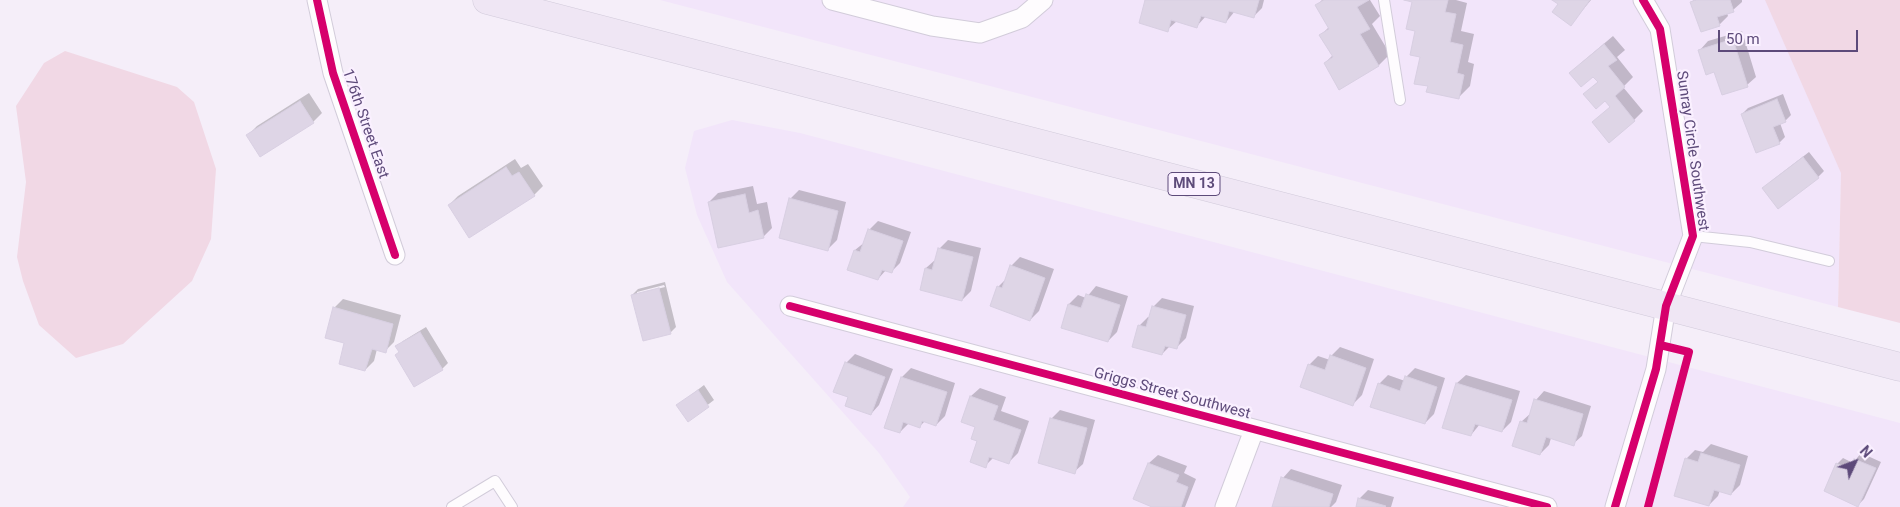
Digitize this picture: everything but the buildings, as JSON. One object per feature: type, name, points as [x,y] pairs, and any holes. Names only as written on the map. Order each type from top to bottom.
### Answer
[{"type":"main road","name":"MN 13","points":[[487,0],[1900,367]]},
{"type":"street","name":"176th Street East","points":[[317,0],[333,73],[395,255]]},
{"type":"street","points":[[832,0],[932,26],[980,33],[1022,18],[1042,0]]},
{"type":"street","name":"Sunray Circle Southwest","points":[[1615,507],[1656,369],[1666,306],[1693,236],[1660,29],[1643,0]]},
{"type":"street","name":"Griggs Street Southwest","points":[[790,306],[1547,507]]},
{"type":"street","points":[[1225,507],[1254,430]]},
{"type":"lane","points":[[1384,0],[1400,100]]},
{"type":"lane","points":[[1693,236],[1750,242],[1829,261]]},
{"type":"lane","points":[[452,507],[495,482],[512,507]]},
{"type":"shaded area","points":[[660,0],[1900,0],[1900,197],[1841,177],[1838,307]]},
{"type":"shaded area","points":[[1765,0],[1900,0],[1900,323],[1838,307],[1841,173]]},
{"type":"shaded area","points":[[65,51],[177,87],[194,102],[216,169],[211,239],[192,281],[123,344],[76,358],[39,325],[23,281],[17,257],[26,182],[16,106],[44,63]]},
{"type":"shaded area","points":[[732,120],[800,133],[1900,423],[1900,507],[903,507],[910,497],[879,453],[727,282],[697,215],[685,168],[694,131]]},
{"type":"cycle path","points":[[317,0],[333,73],[395,255]]},
{"type":"cycle path","points":[[1615,507],[1656,369],[1666,306],[1693,236],[1660,29],[1643,0]]},
{"type":"cycle path","points":[[790,306],[1547,507]]},
{"type":"cycle path","points":[[1648,507],[1689,352],[1660,345]]}]
